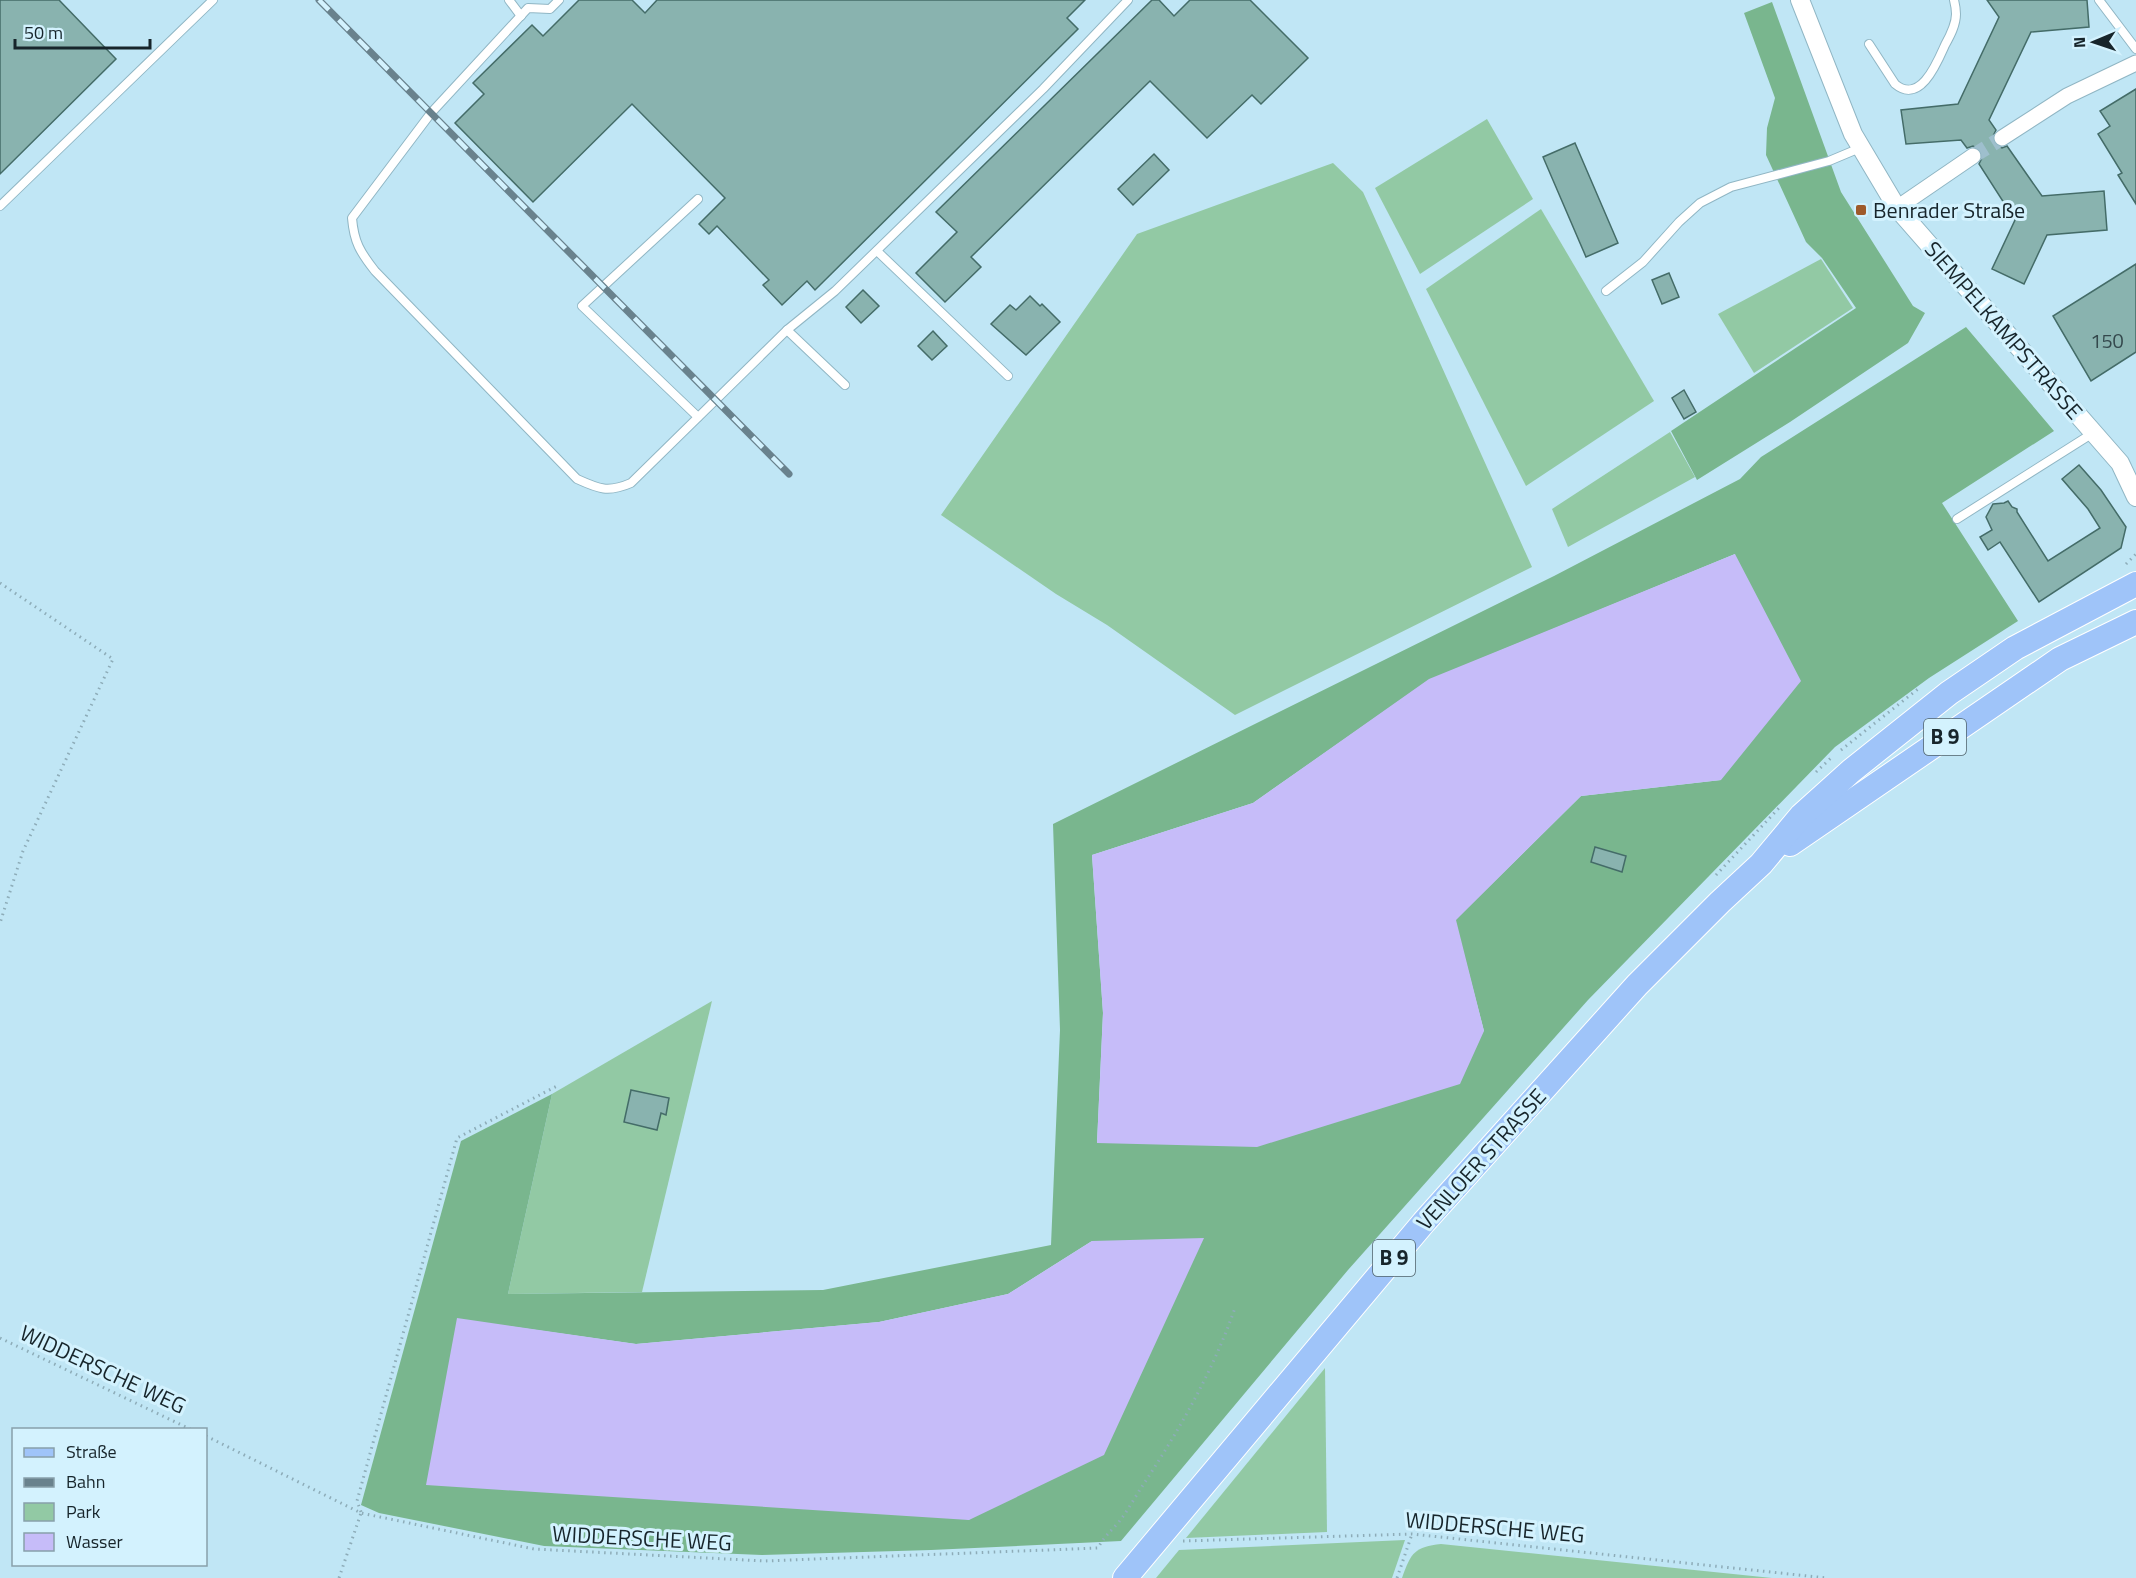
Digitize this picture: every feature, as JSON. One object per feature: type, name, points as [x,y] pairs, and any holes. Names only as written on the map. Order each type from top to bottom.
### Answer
[{"type":"main road","name":"VENLOER STRASSE","points":[[1125,1578],[1424,1222],[1637,985],[1761,864],[1801,816],[1851,771],[1949,693],[2015,648],[2136,584]]},
{"type":"main road","name":"VENLOER STRASSE","points":[[1761,864],[2060,659],[2136,622]]},
{"type":"street","name":"SIEMPELKAMPSTRASSE","points":[[1800,0],[1853,134],[1897,208],[2093,433],[2128,467],[2136,497]]},
{"type":"street","points":[[2002,138],[2067,96],[2136,63]]},
{"type":"street","points":[[1897,208],[1973,156]]},
{"type":"lane","points":[[0,207],[213,0]]},
{"type":"lane","points":[[509,0],[521,16]]},
{"type":"lane","points":[[559,0],[550,9],[528,8],[432,112],[352,218],[353,237],[361,254],[375,271],[577,479],[597,488],[615,490],[631,483],[787,330],[835,291],[877,251],[1043,89],[1128,0]]},
{"type":"lane","points":[[1869,44],[1895,84],[1900,88],[1918,87],[1930,76],[1951,32],[1957,13],[1954,0]]},
{"type":"lane","points":[[2099,0],[2136,49]]},
{"type":"lane","points":[[1606,291],[1643,262],[1679,222],[1700,203],[1731,187],[1829,161],[1862,148]]},
{"type":"lane","points":[[698,199],[582,306],[698,417]]},
{"type":"lane","points":[[877,251],[1008,376]]},
{"type":"lane","points":[[787,330],[845,385]]},
{"type":"lane","points":[[1957,519],[2093,433]]},
{"type":"path","points":[[0,583],[113,659],[23,851],[0,923]]},
{"type":"path","points":[[339,1578],[361,1513],[357,1501],[457,1138],[557,1086]]},
{"type":"path","name":"WIDDERSCHE WEG","points":[[207,1436],[361,1513],[534,1549],[764,1561],[1098,1548],[1103,1538],[1118,1523],[1160,1460],[1223,1344],[1235,1308]]},
{"type":"path","name":"WIDDERSCHE WEG","points":[[0,1338],[188,1428]]},
{"type":"path","points":[[1397,1578],[1412,1534]]},
{"type":"path","name":"WIDDERSCHE WEG","points":[[1160,1538],[1191,1542],[1412,1534],[1827,1578]]},
{"type":"green space","points":[[1772,2],[1841,192],[1913,306],[1925,313],[1908,343],[1790,422],[1697,480],[1671,431],[1856,308],[1822,258],[1806,242],[1766,155],[1767,128],[1775,98],[1744,13]]},
{"type":"green space","points":[[1487,119],[1533,199],[1420,274],[1375,188]]},
{"type":"green space","points":[[1333,163],[1363,192],[1532,567],[1235,715],[1107,625],[1056,594],[941,515],[1137,234]]},
{"type":"green space","points":[[1541,209],[1654,401],[1526,486],[1426,289]]},
{"type":"green space","points":[[1821,259],[1853,308],[1754,373],[1718,314]]},
{"type":"green space","points":[[1966,327],[2054,431],[1942,503],[2018,621],[1929,678],[1835,747],[1588,1000],[1348,1270],[1121,1541],[762,1555],[544,1546],[379,1513],[361,1505],[461,1141],[552,1094],[508,1294],[823,1290],[1051,1245],[1060,1030],[1053,824],[1554,576],[1740,479],[1761,457]],"holes":[[[1735,554],[1721,780],[1581,796],[1455,920],[1484,1031],[1097,1143],[1103,1013],[1092,855],[1253,803],[1429,680]],[[1092,1241],[969,1520],[457,1319],[636,1344],[879,1322],[1008,1294]]]},
{"type":"green space","points":[[1670,432],[1695,477],[1568,547],[1552,509]]},
{"type":"green space","points":[[712,1001],[642,1292],[508,1294],[552,1094]]},
{"type":"green space","points":[[1325,1368],[1327,1532],[1186,1538]]},
{"type":"green space","points":[[1405,1540],[1392,1578],[1156,1578],[1179,1550]]},
{"type":"green space","points":[[1441,1544],[1772,1578],[1402,1578],[1415,1552],[1425,1547]]},
{"type":"water","points":[[1735,554],[1801,681],[1721,780],[1581,796],[1456,920],[1484,1031],[1460,1084],[1257,1147],[1097,1143],[1103,1013],[1092,855],[1253,803],[1429,679]]},
{"type":"water","points":[[1204,1238],[1104,1455],[969,1520],[426,1485],[457,1318],[636,1344],[879,1322],[1008,1294],[1092,1241]]},
{"type":"building","points":[[0,0],[59,0],[116,59],[0,174]]},
{"type":"building","points":[[579,0],[632,0],[645,13],[657,0],[1085,0],[1067,18],[1078,29],[815,290],[807,281],[782,305],[763,285],[769,280],[717,226],[709,234],[699,224],[725,198],[632,104],[533,202],[455,123],[484,94],[473,83],[532,25],[543,36]]},
{"type":"building","points":[[1152,0],[1159,0],[1174,16],[1190,0],[1250,0],[1308,58],[1261,104],[1252,95],[1207,138],[1150,81],[971,257],[981,267],[945,302],[916,273],[957,232],[936,212]]},
{"type":"building","points":[[1987,0],[2087,0],[2089,27],[2031,32],[1989,120],[1996,130],[1992,138],[1994,144],[2002,148],[2007,146],[2042,196],[2104,191],[2107,230],[2047,235],[2024,284],[1992,269],[2015,220],[1979,164],[1983,156],[1981,150],[1973,146],[1967,148],[1961,140],[1906,144],[1901,110],[1958,104],[1999,17]]},
{"type":"building","points":[[2136,89],[2136,204],[2118,175],[2122,173],[2098,134],[2110,126],[2100,111]]},
{"type":"building","points":[[1575,143],[1618,243],[1586,257],[1543,157]]},
{"type":"building","points":[[1154,154],[1169,170],[1133,205],[1118,189]]},
{"type":"building","points":[[2136,264],[2136,352],[2091,381],[2053,316]]},
{"type":"building","points":[[1669,273],[1679,297],[1662,304],[1652,280]]},
{"type":"building","points":[[863,290],[879,306],[861,323],[846,307]]},
{"type":"building","points":[[1030,296],[1040,306],[1042,304],[1060,322],[1026,355],[991,324],[1010,305],[1016,310]]},
{"type":"building","points":[[933,331],[947,346],[932,360],[918,346]]},
{"type":"building","points":[[1684,390],[1696,412],[1684,419],[1672,398]]},
{"type":"building","points":[[2079,465],[2101,490],[2126,527],[2121,548],[2039,602],[2000,542],[1988,550],[1980,537],[1992,530],[1986,517],[1993,504],[2008,501],[2012,507],[2017,509],[2048,561],[2100,528],[2088,509],[2062,479]]},
{"type":"building","points":[[1595,847],[1626,856],[1622,872],[1591,862]]},
{"type":"building","points":[[631,1090],[669,1098],[666,1115],[661,1113],[657,1130],[624,1122]]},
{"type":"tunnel","points":[[1973,156],[2002,138]]},
{"type":"railway","points":[[319,0],[789,474]]},
{"type":"place","name":"Benrader Straße","points":[[1861,210]]}]
